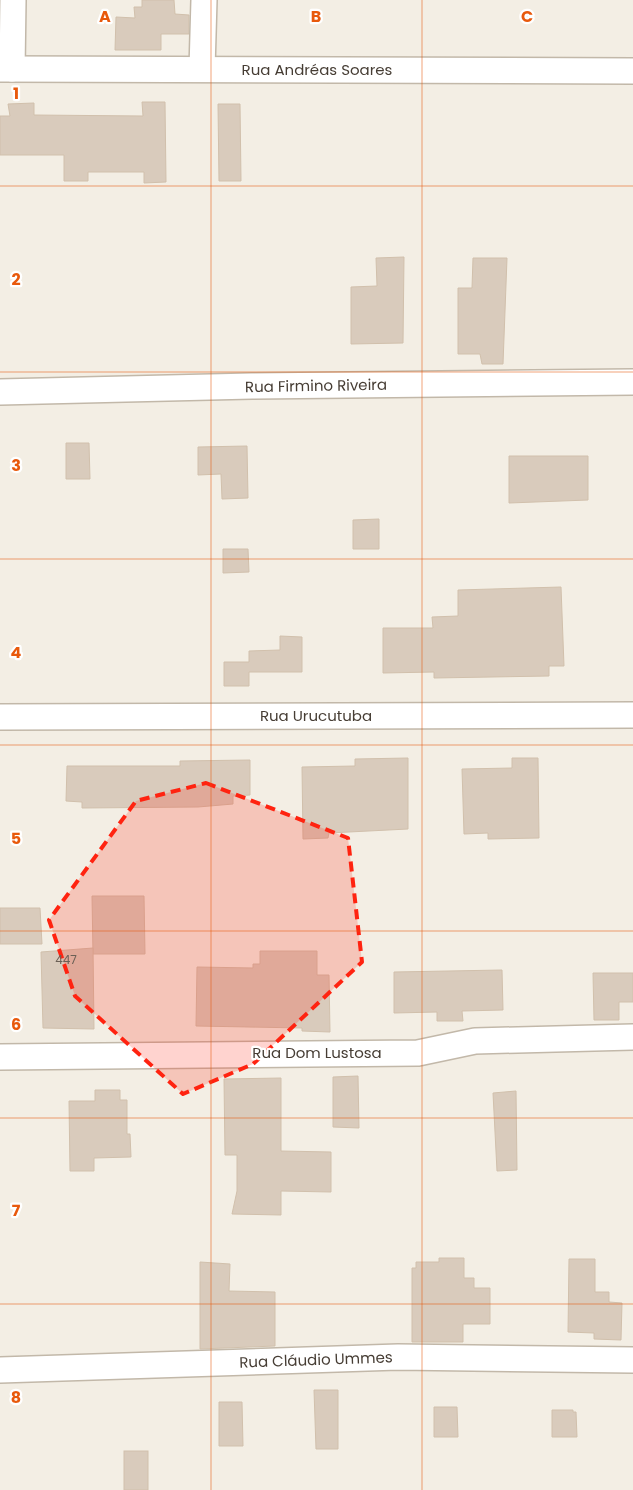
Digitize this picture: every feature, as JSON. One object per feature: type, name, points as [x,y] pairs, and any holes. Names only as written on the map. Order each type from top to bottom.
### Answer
[{"type":"street","points":[[6,69],[13,0]]},
{"type":"street","points":[[202,70],[204,0]]},
{"type":"street","name":"Rua Andréas Soares","points":[[6,69],[633,71]]},
{"type":"street","name":"Rua Firmino Riveira","points":[[0,392],[252,386],[633,382]]},
{"type":"street","name":"Rua Urucutuba","points":[[0,716],[633,715]]},
{"type":"street","name":"Rua Dom Lustosa","points":[[0,1057],[418,1053],[475,1041],[633,1038]]},
{"type":"street","name":"Rua Cláudio Ummes","points":[[0,1370],[398,1357],[633,1360]]},
{"type":"highlighted area","points":[[206,783],[348,838],[362,962],[253,1064],[183,1094],[75,996],[49,920],[136,801]]},
{"type":"building","points":[[142,0],[174,0],[175,14],[189,15],[189,34],[161,34],[161,50],[115,50],[116,17],[135,18],[134,7],[142,7]]},
{"type":"building","points":[[142,102],[165,102],[166,182],[144,183],[144,172],[88,172],[88,181],[64,181],[64,155],[0,155],[0,116],[10,116],[8,104],[34,103],[34,115],[143,116]]},
{"type":"building","points":[[218,104],[240,104],[241,181],[219,181]]},
{"type":"building","points":[[404,257],[403,343],[351,344],[351,287],[377,286],[376,258]]},
{"type":"building","points":[[473,258],[507,258],[503,364],[482,364],[480,354],[458,354],[458,288],[472,288]]},
{"type":"building","points":[[66,443],[89,443],[90,479],[66,479]]},
{"type":"building","points":[[247,446],[248,498],[222,499],[221,474],[198,475],[198,447]]},
{"type":"building","points":[[509,456],[588,456],[588,500],[509,503]]},
{"type":"building","points":[[379,519],[379,549],[353,549],[353,520]]},
{"type":"building","points":[[223,549],[248,549],[249,572],[223,573]]},
{"type":"building","points":[[561,587],[564,666],[549,666],[549,676],[434,678],[434,672],[383,673],[383,628],[433,628],[432,617],[458,616],[458,590]]},
{"type":"building","points":[[280,636],[302,637],[302,672],[249,672],[249,686],[224,686],[224,662],[249,662],[249,651],[280,650]]},
{"type":"building","points":[[408,758],[408,829],[329,833],[328,838],[303,839],[302,767],[355,766],[355,759]]},
{"type":"building","points":[[512,758],[538,758],[539,838],[488,839],[488,833],[464,834],[462,769],[512,768]]},
{"type":"building","points":[[250,760],[250,795],[233,796],[233,804],[198,807],[82,808],[82,802],[66,801],[67,766],[180,766],[180,761]]},
{"type":"building","points":[[92,896],[144,896],[145,954],[93,954]]},
{"type":"building","points":[[0,908],[40,908],[42,944],[0,944]]},
{"type":"building","points":[[93,948],[94,1029],[43,1028],[41,952]]},
{"type":"building","points":[[260,951],[317,951],[317,975],[329,975],[330,1032],[302,1031],[302,1028],[196,1026],[197,967],[253,968],[253,964],[260,964]]},
{"type":"building","points":[[502,970],[503,1010],[462,1011],[463,1021],[437,1021],[437,1012],[394,1013],[394,972]]},
{"type":"building","points":[[593,973],[633,973],[633,1002],[619,1002],[619,1020],[594,1020]]},
{"type":"building","points":[[358,1076],[359,1128],[333,1127],[333,1077]]},
{"type":"building","points":[[281,1078],[281,1151],[331,1152],[331,1192],[281,1191],[281,1215],[232,1214],[237,1191],[237,1155],[225,1155],[224,1079]]},
{"type":"building","points":[[95,1090],[120,1090],[120,1100],[127,1100],[127,1134],[130,1134],[131,1157],[94,1158],[94,1171],[70,1171],[69,1101],[95,1101]]},
{"type":"building","points":[[516,1091],[517,1170],[497,1171],[493,1093]]},
{"type":"building","points":[[439,1258],[464,1258],[464,1278],[474,1278],[474,1288],[490,1288],[490,1324],[463,1324],[463,1342],[412,1342],[412,1268],[416,1268],[416,1262],[439,1262]]},
{"type":"building","points":[[569,1259],[595,1259],[595,1292],[609,1292],[609,1302],[622,1303],[621,1340],[594,1339],[594,1333],[568,1332]]},
{"type":"building","points":[[200,1262],[230,1264],[229,1291],[275,1292],[275,1346],[200,1349]]},
{"type":"building","points":[[314,1390],[338,1390],[338,1449],[316,1449]]},
{"type":"building","points":[[219,1402],[242,1402],[243,1446],[219,1446]]},
{"type":"building","points":[[434,1407],[457,1407],[458,1437],[434,1437]]},
{"type":"building","points":[[552,1410],[573,1410],[573,1412],[576,1412],[577,1437],[552,1437]]},
{"type":"building","points":[[124,1451],[148,1451],[148,1490],[124,1490]]}]
